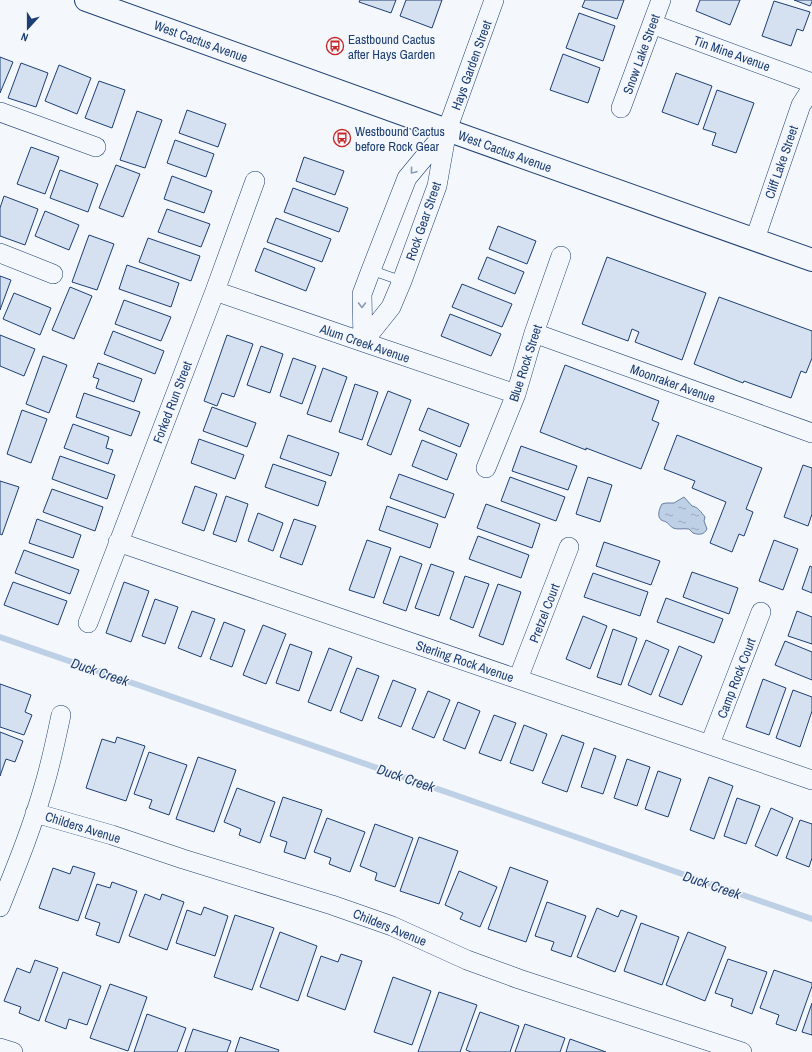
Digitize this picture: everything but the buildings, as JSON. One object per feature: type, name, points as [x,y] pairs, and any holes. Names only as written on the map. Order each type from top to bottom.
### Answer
[{"type":"main road","name":"West Cactus Avenue","points":[[86,0],[812,260]]},
{"type":"street","name":"Hays Garden Street","points":[[447,130],[494,0]]},
{"type":"street","name":"Snow Lake Street","points":[[621,108],[661,0]]},
{"type":"street","name":"Tin Mine Avenue","points":[[652,24],[812,83]]},
{"type":"street","name":"Cliff Lake Street","points":[[755,239],[801,105],[812,88]]},
{"type":"street","points":[[0,112],[96,147]]},
{"type":"street","name":"Rock Gear Street","points":[[363,342],[362,294],[407,178],[447,130]]},
{"type":"street","name":"Rock Gear Street","points":[[363,342],[392,307],[437,186],[447,130]]},
{"type":"street","name":"Forked Run Street","points":[[88,623],[215,290],[254,181]]},
{"type":"street","points":[[0,253],[53,274]]},
{"type":"street","name":"Blue Rock Street","points":[[486,468],[516,394],[534,333],[562,256]]},
{"type":"street","name":"Alum Creek Avenue","points":[[215,290],[516,394]]},
{"type":"street","name":"Moonraker Avenue","points":[[534,333],[812,433]]},
{"type":"street","name":"Sterling Rock Avenue","points":[[118,542],[812,780]]},
{"type":"street","name":"Pretzel Court","points":[[518,679],[569,546]]},
{"type":"street","name":"Camp Rock Court","points":[[710,744],[761,612]]},
{"type":"street","points":[[0,907],[20,859],[44,788],[61,715]]},
{"type":"street","name":"Childers Avenue","points":[[35,813],[112,835],[183,859],[332,905],[392,926],[474,963],[732,1050]]},
{"type":"street","points":[[0,1048],[13,1052]]},
{"type":"lane","points":[[371,270],[402,281]]},
{"type":"water","points":[[684,497],[705,517],[704,521],[707,529],[703,533],[693,533],[689,529],[673,528],[667,522],[659,518],[659,511],[662,504],[674,503]]},
{"type":"waterway","name":"Duck Creek","points":[[0,637],[812,919]]},
{"type":"place","name":"Eastbound Cactus after Hays Garden","points":[[335,46]]},
{"type":"place","name":"Westbound Cactus before Rock Gear","points":[[342,138]]}]
